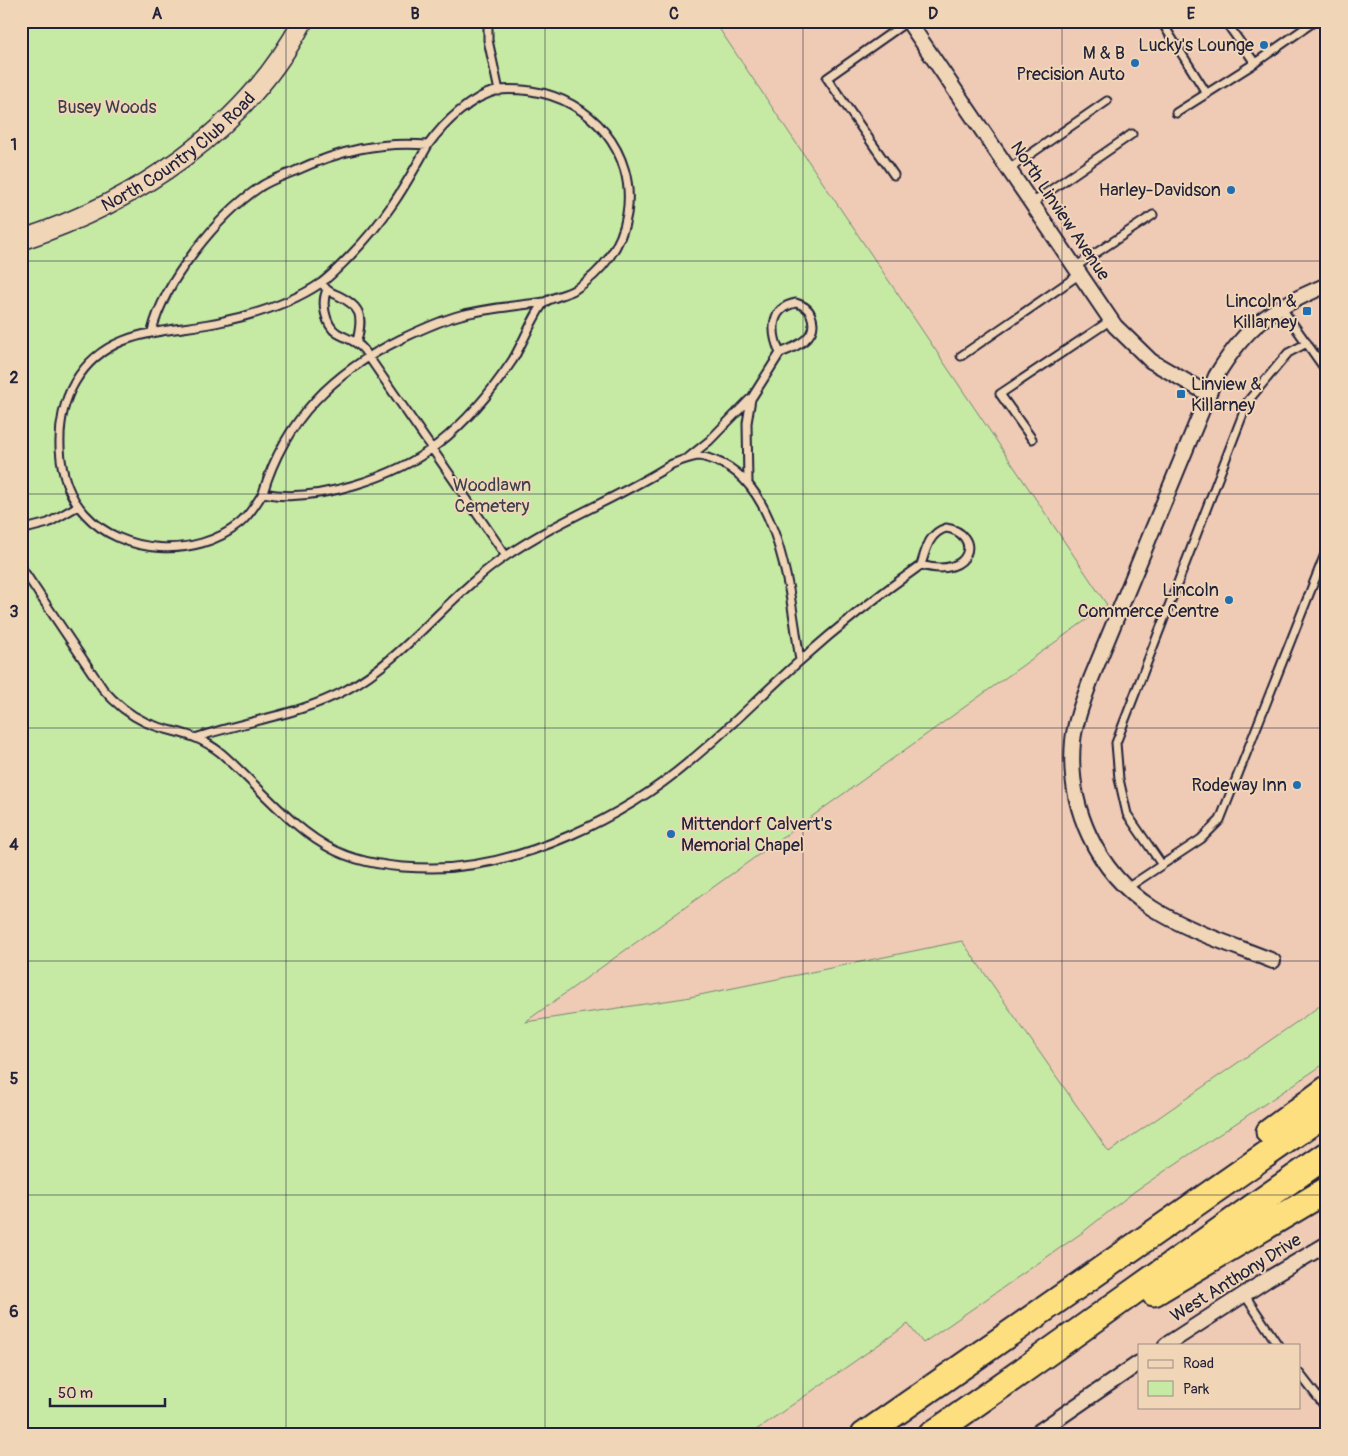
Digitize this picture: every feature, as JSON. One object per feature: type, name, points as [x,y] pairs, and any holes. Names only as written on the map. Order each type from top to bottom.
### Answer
[{"type":"highway","points":[[966,1365],[1078,1269],[1327,1088]]},
{"type":"highway","points":[[864,1435],[1327,1112]]},
{"type":"highway","points":[[931,1435],[1036,1362],[1158,1272],[1327,1155]]},
{"type":"highway","points":[[1036,1362],[1327,1190]]},
{"type":"street","name":"North Country Club Road","points":[[21,240],[101,208],[162,172],[235,114],[276,66],[303,21]]},
{"type":"street","name":"North Linview Avenue","points":[[908,21],[1111,320],[1129,341],[1151,361],[1208,394]]},
{"type":"street","points":[[1273,961],[1172,920],[1151,907],[1127,888],[1101,857],[1082,818],[1074,786],[1073,740],[1077,719],[1091,679],[1208,394],[1229,354],[1248,332],[1281,306],[1327,285]]},
{"type":"street","name":"West Anthony Drive","points":[[1168,1344],[1244,1294],[1327,1244]]},
{"type":"street","points":[[1034,1435],[1138,1364]]},
{"type":"lane","points":[[488,21],[488,40],[499,90]]},
{"type":"lane","points":[[894,175],[827,78],[908,21]]},
{"type":"lane","points":[[1161,21],[1207,94]]},
{"type":"lane","points":[[1225,21],[1255,64]]},
{"type":"lane","points":[[1176,113],[1255,64],[1315,21]]},
{"type":"lane","points":[[499,90],[524,90],[549,94],[581,108],[596,120],[612,140],[620,156],[629,197],[627,215],[616,249],[591,278],[575,289],[544,302],[459,315],[420,330],[368,356],[343,374],[303,414],[276,456],[262,492],[252,510],[240,524],[226,533],[205,542],[177,548],[143,546],[121,538],[98,525],[78,506],[68,485],[61,458],[59,437],[66,402],[74,382],[99,354],[118,343],[152,331],[225,321],[265,309],[296,297],[321,282],[376,230],[390,211],[428,145],[454,116],[499,90]]},
{"type":"lane","points":[[1009,169],[1107,101]]},
{"type":"lane","points":[[1032,202],[1132,134]]},
{"type":"lane","points":[[152,331],[163,302],[180,270],[220,224],[262,185],[324,158],[356,148],[384,144],[428,145]]},
{"type":"lane","points":[[961,356],[1153,215]]},
{"type":"lane","points":[[321,282],[326,290],[348,300],[358,311],[361,326],[357,341]]},
{"type":"lane","points":[[326,290],[323,298],[330,327],[336,333],[357,341],[506,556]]},
{"type":"lane","points":[[262,492],[293,496],[354,484],[385,473],[432,448],[466,418],[493,388],[514,358],[544,302]]},
{"type":"lane","points":[[687,459],[709,441],[751,399],[780,354],[798,346],[808,338],[813,330],[814,321],[810,311],[804,305],[788,304],[779,310],[774,317],[772,328],[780,354]]},
{"type":"lane","points":[[1281,306],[1327,372]]},
{"type":"lane","points":[[1032,438],[1000,394],[1111,320]]},
{"type":"lane","points":[[1162,865],[1128,814],[1119,779],[1116,743],[1248,401],[1288,353],[1307,343]]},
{"type":"lane","points":[[748,482],[747,423],[751,399]]},
{"type":"lane","points":[[198,737],[281,716],[346,690],[391,659],[481,576],[506,556],[672,464],[687,459],[704,457],[723,463],[738,472],[748,482],[769,523],[788,576],[800,660]]},
{"type":"lane","points":[[21,530],[48,524],[78,506]]},
{"type":"lane","points":[[21,567],[103,689],[115,703],[147,723],[198,737],[241,770],[301,828],[336,851],[379,864],[413,868],[470,866],[502,859],[543,846],[583,828],[636,799],[688,764],[800,660],[873,599],[921,565],[927,546],[939,530],[954,529],[962,535],[967,544],[968,553],[956,566],[947,569],[934,569],[921,565]]},
{"type":"lane","points":[[1127,888],[1201,839],[1220,820],[1327,549]]},
{"type":"lane","points":[[1244,1294],[1277,1344]]},
{"type":"lane","points":[[1300,1374],[1327,1409]]},
{"type":"green space","name":"Busey Woods","points":[[21,21],[303,21],[276,66],[162,172],[21,240]]},
{"type":"green space","name":"Woodlawn Cemetery","points":[[313,21],[714,21],[1107,605],[525,1022],[685,998],[962,941],[1109,1152],[1327,1001],[1327,1062],[1135,1191],[1083,1232],[923,1343],[908,1324],[749,1435],[21,1435],[21,249],[95,220],[285,66]]},
{"type":"place","name":"Lucky's Lounge","points":[[1264,45]]},
{"type":"place","name":"M & B Precision Auto","points":[[1135,63]]},
{"type":"place","name":"Harley-Davidson","points":[[1231,190]]},
{"type":"place","name":"Lincoln & Killarney","points":[[1307,311]]},
{"type":"place","name":"Linview & Killarney","points":[[1181,394]]},
{"type":"place","name":"Lincoln Commerce Centre","points":[[1229,600]]},
{"type":"place","name":"Rodeway Inn","points":[[1297,785]]},
{"type":"place","name":"Mittendorf Calvert's Memorial Chapel","points":[[671,834]]}]
